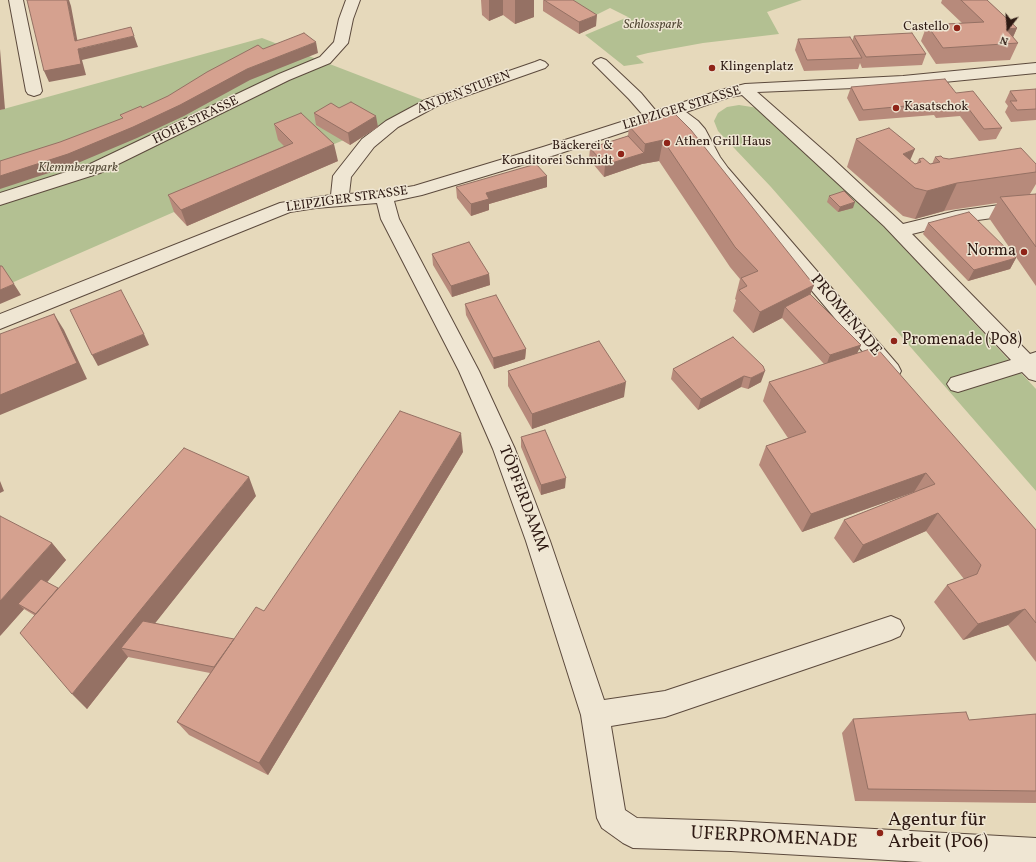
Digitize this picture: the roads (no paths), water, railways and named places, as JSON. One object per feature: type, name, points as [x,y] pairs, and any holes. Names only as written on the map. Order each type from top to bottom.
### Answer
[{"type":"street","points":[[16,0],[34,91]]},
{"type":"street","name":"HOHE STRASSE","points":[[0,199],[94,169],[252,94],[284,77],[324,60],[341,43],[346,19],[353,0]]},
{"type":"street","points":[[601,63],[635,96],[653,117]]},
{"type":"street","name":"AN DEN STUFEN","points":[[339,201],[342,176],[368,143],[392,124],[431,103],[540,65]]},
{"type":"street","name":"LEIPZIGER STRASSE","points":[[0,322],[265,215],[300,205],[384,197],[416,191],[745,89],[903,81],[1035,70]]},
{"type":"street","points":[[745,89],[765,110],[836,171],[899,231],[1032,365]]},
{"type":"street","name":"PROMENADE","points":[[674,110],[692,124],[699,132],[712,159],[722,172],[904,385]]},
{"type":"street","name":"TÖPFERDAMM","points":[[384,197],[390,219],[468,371],[504,449],[547,566],[595,715],[612,818]]},
{"type":"street","points":[[899,231],[956,217],[1036,206]]},
{"type":"street","points":[[958,384],[1032,365]]},
{"type":"street","points":[[595,715],[665,704],[891,628]]},
{"type":"street","name":"UFERPROMENADE","points":[[612,818],[633,833],[731,836],[1036,853]]},
{"type":"place","name":"Castello","points":[[957,28]]},
{"type":"place","name":"Klingenplatz","points":[[712,68]]},
{"type":"place","name":"Kasatschok","points":[[896,108]]},
{"type":"place","name":"Athen Grill Haus","points":[[667,143]]},
{"type":"place","name":"Bäckerei & Konditorei Schmidt","points":[[621,154]]},
{"type":"place","name":"Norma","points":[[1024,252]]},
{"type":"place","name":"Promenade (P08)","points":[[894,341]]},
{"type":"place","name":"Agentur für Arbeit (P06)","points":[[880,833]]},
{"type":"park label","name":"Schlosspark","points":[[653,26]]},
{"type":"park label","name":"Klemmbergpark","points":[[78,169]]}]
